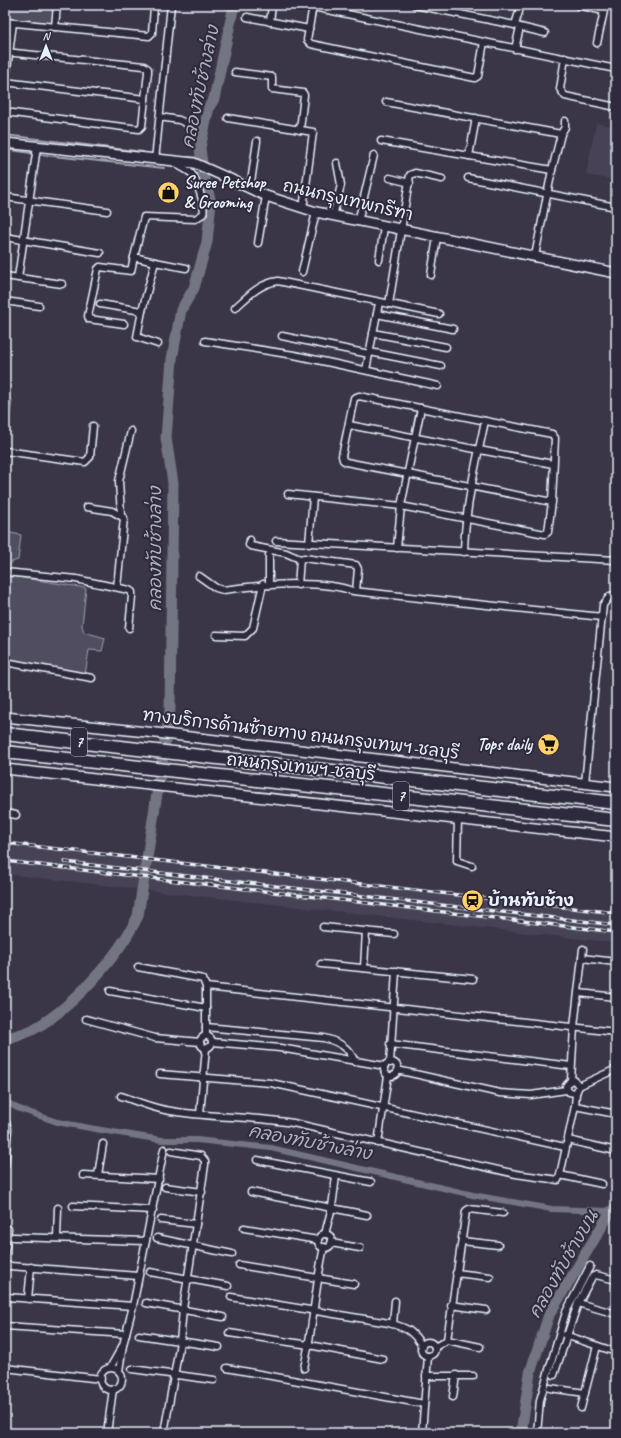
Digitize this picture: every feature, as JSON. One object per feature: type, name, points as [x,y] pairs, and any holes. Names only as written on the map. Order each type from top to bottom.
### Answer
[{"type":"highway","name":"ถนนกรุงเทพฯ-ชลบุรี","points":[[5,734],[616,803]]},
{"type":"highway","name":"ถนนกรุงเทพฯ-ชลบุรี","points":[[5,752],[616,820]]},
{"type":"main road","name":"ถนนกรุงเทพกรีฑา","points":[[5,143],[37,149],[194,164],[225,176],[266,196],[302,209],[358,222],[616,273]]},
{"type":"main road","name":"ทางบริการด้านซ้ายทาง ถนนกรุงเทพฯ-ชลบุรี","points":[[5,717],[192,737],[616,787]]},
{"type":"main road","points":[[5,769],[616,837]]},
{"type":"street","points":[[56,27],[57,5]]},
{"type":"street","points":[[5,22],[149,36],[152,33],[155,11],[154,7],[150,5]]},
{"type":"street","points":[[155,160],[171,5]]},
{"type":"street","points":[[270,22],[272,5]]},
{"type":"street","points":[[415,5],[546,33]]},
{"type":"street","points":[[515,49],[521,5]]},
{"type":"street","points":[[578,5],[604,11],[597,43]]},
{"type":"street","points":[[484,42],[478,76],[473,78],[311,44],[307,40],[313,6],[616,69]]},
{"type":"street","points":[[247,17],[309,29]]},
{"type":"street","points":[[13,23],[7,52],[5,83],[145,99]]},
{"type":"street","points":[[5,112],[139,129],[142,126],[148,72],[148,69],[144,66],[7,52]]},
{"type":"street","points":[[565,58],[560,90],[561,94],[616,107]]},
{"type":"street","points":[[235,72],[272,77],[272,89],[303,94],[300,130]]},
{"type":"street","points":[[386,102],[562,134]]},
{"type":"street","points":[[160,117],[179,120],[194,127]]},
{"type":"street","points":[[228,118],[311,131],[314,135],[302,209]]},
{"type":"street","points":[[469,156],[476,118]]},
{"type":"street","points":[[535,256],[552,170],[565,127],[565,121]]},
{"type":"street","points":[[250,189],[257,141]]},
{"type":"street","points":[[380,141],[552,170]]},
{"type":"street","points":[[18,278],[37,149]]},
{"type":"street","points":[[358,222],[374,155]]},
{"type":"street","points":[[124,324],[89,319],[88,316],[98,269],[131,270],[144,217],[195,219],[199,218],[204,212],[195,180],[191,173],[171,161]]},
{"type":"street","points":[[332,216],[341,185],[337,163]]},
{"type":"street","points":[[389,304],[412,173],[442,179]]},
{"type":"street","points":[[390,178],[410,182]]},
{"type":"street","points":[[468,178],[616,207]]},
{"type":"street","points":[[258,243],[266,196]]},
{"type":"street","points":[[5,197],[107,211]]},
{"type":"street","points":[[302,272],[316,212]]},
{"type":"street","points":[[379,260],[384,227]]},
{"type":"street","points":[[5,237],[100,253]]},
{"type":"street","points":[[431,276],[437,237]]},
{"type":"street","points":[[134,256],[186,268]]},
{"type":"street","points":[[155,262],[142,311],[137,337],[158,344]]},
{"type":"street","points":[[5,276],[62,284]]},
{"type":"street","points":[[235,308],[258,287],[267,283],[278,281],[379,303],[439,314]]},
{"type":"street","points":[[5,301],[39,306]]},
{"type":"street","points":[[366,370],[379,303]]},
{"type":"street","points":[[100,304],[142,311]]},
{"type":"street","points":[[377,314],[453,329]]},
{"type":"street","points":[[373,333],[446,347]]},
{"type":"street","points":[[282,336],[441,366]]},
{"type":"street","points":[[205,341],[294,355],[438,386]]},
{"type":"street","points":[[288,494],[401,506],[545,534],[550,529],[552,502],[553,464],[555,438],[552,434],[356,396],[343,460],[346,462],[552,502]]},
{"type":"street","points":[[397,548],[401,506],[421,408]]},
{"type":"street","points":[[464,552],[466,518],[485,421]]},
{"type":"street","points":[[349,425],[553,464]]},
{"type":"street","points":[[5,451],[85,462],[90,457],[94,426]]},
{"type":"street","points":[[117,587],[124,523],[121,515],[119,481],[131,431]]},
{"type":"street","points":[[309,544],[313,497]]},
{"type":"street","points":[[87,507],[112,511],[121,515]]},
{"type":"street","points":[[250,540],[249,544],[251,546],[286,553],[300,559],[356,565],[358,569],[356,591]]},
{"type":"street","points":[[276,541],[616,560]]},
{"type":"street","points":[[216,635],[245,636],[253,628],[266,585],[269,555]]},
{"type":"street","points":[[298,585],[300,559]]},
{"type":"street","points":[[5,572],[76,579],[117,587],[132,592],[129,628]]},
{"type":"street","points":[[199,576],[216,588],[223,590],[266,585],[338,586],[356,591],[602,617]]},
{"type":"street","points":[[585,783],[602,617],[604,605],[610,596],[616,595]]},
{"type":"street","points":[[5,662],[92,678]]},
{"type":"street","points":[[5,813],[16,815]]},
{"type":"street","points":[[458,819],[457,861],[472,866]]},
{"type":"street","points":[[323,927],[394,934]]},
{"type":"street","points":[[364,968],[366,931]]},
{"type":"street","points":[[566,1090],[568,1082],[571,1080],[574,1027],[584,949]]},
{"type":"street","points":[[582,958],[616,962]]},
{"type":"street","points":[[321,964],[473,979]]},
{"type":"street","points":[[138,966],[203,979],[206,987],[206,1036]]},
{"type":"street","points":[[378,1143],[388,1076],[384,1071],[388,1064],[396,971]]},
{"type":"street","points":[[206,987],[616,1032]]},
{"type":"street","points":[[110,991],[206,1008]]},
{"type":"street","points":[[578,993],[616,997]]},
{"type":"street","points":[[86,1019],[155,1038],[200,1042],[202,1046],[206,1048]]},
{"type":"street","points":[[206,1027],[324,1038],[336,1041],[346,1048],[351,1053],[355,1062]]},
{"type":"street","points":[[200,1042],[202,1037],[206,1036]]},
{"type":"street","points":[[206,1036],[210,1037],[212,1042]]},
{"type":"street","points":[[212,1042],[280,1048],[355,1062],[395,1064],[397,1070]]},
{"type":"street","points":[[200,1114],[202,1078],[206,1048],[210,1046],[212,1042]]},
{"type":"street","points":[[390,1044],[571,1066]]},
{"type":"street","points":[[121,1096],[165,1110],[281,1121],[516,1174],[558,1180],[565,1147],[568,1140],[576,1093],[579,1086],[616,1069]]},
{"type":"street","points":[[388,1076],[395,1074],[397,1070]]},
{"type":"street","points":[[397,1070],[500,1093],[531,1095],[566,1090],[576,1093]]},
{"type":"street","points":[[160,1074],[271,1083],[565,1147]]},
{"type":"street","points":[[571,1080],[574,1080],[579,1086]]},
{"type":"street","points":[[575,1106],[616,1114]]},
{"type":"street","points":[[5,1120],[8,1129],[5,1166]]},
{"type":"street","points":[[568,1140],[616,1151]]},
{"type":"street","points":[[98,1175],[103,1144]]},
{"type":"street","points":[[123,1345],[110,1368],[105,1370],[101,1379],[104,1387],[113,1389],[120,1386],[122,1382],[119,1371],[123,1345],[133,1306],[164,1149]]},
{"type":"street","points":[[164,1433],[175,1376],[183,1309],[205,1165],[201,1156],[171,1151]]},
{"type":"street","points":[[257,1160],[371,1182]]},
{"type":"street","points":[[83,1175],[159,1179]]},
{"type":"street","points":[[560,1175],[602,1184]]},
{"type":"street","points":[[318,1240],[325,1234],[332,1207],[336,1176]]},
{"type":"street","points":[[165,1187],[202,1192]]},
{"type":"street","points":[[251,1192],[367,1215]]},
{"type":"street","points":[[73,1206],[152,1210]]},
{"type":"street","points":[[57,1237],[58,1208]]},
{"type":"street","points":[[447,1340],[456,1273],[468,1209],[503,1213]]},
{"type":"street","points":[[161,1220],[196,1224]]},
{"type":"street","points":[[244,1228],[318,1240],[324,1247]]},
{"type":"street","points":[[5,1253],[8,1229]]},
{"type":"street","points":[[325,1234],[331,1237],[331,1243]]},
{"type":"street","points":[[13,1237],[57,1237],[146,1241]]},
{"type":"street","points":[[157,1238],[232,1254]]},
{"type":"street","points":[[462,1241],[498,1245]]},
{"type":"street","points":[[324,1247],[331,1243],[360,1248]]},
{"type":"street","points":[[304,1368],[309,1345],[312,1312],[324,1247]]},
{"type":"street","points":[[239,1265],[354,1284]]},
{"type":"street","points":[[10,1266],[138,1276]]},
{"type":"street","points":[[537,1433],[540,1400],[566,1312],[590,1266]]},
{"type":"street","points":[[28,1299],[31,1268]]},
{"type":"street","points":[[150,1272],[228,1286]]},
{"type":"street","points":[[456,1273],[490,1277]]},
{"type":"street","points":[[554,1375],[565,1335],[578,1303],[594,1275],[616,1280]]},
{"type":"street","points":[[6,1297],[133,1306]]},
{"type":"street","points":[[232,1297],[312,1312],[393,1324],[406,1328],[414,1333],[422,1346],[422,1352],[428,1356]]},
{"type":"street","points":[[393,1324],[395,1301]]},
{"type":"street","points":[[146,1303],[223,1317]]},
{"type":"street","points":[[578,1303],[616,1314]]},
{"type":"street","points":[[452,1306],[486,1310]]},
{"type":"street","points":[[5,1326],[126,1334]]},
{"type":"street","points":[[229,1333],[309,1345],[383,1359]]},
{"type":"street","points":[[139,1335],[219,1347]]},
{"type":"street","points":[[565,1335],[616,1352]]},
{"type":"street","points":[[435,1347],[447,1340],[480,1347]]},
{"type":"street","points":[[422,1346],[429,1343],[435,1347]]},
{"type":"street","points":[[581,1408],[597,1346]]},
{"type":"street","points":[[428,1356],[434,1354],[435,1347]]},
{"type":"street","points":[[422,1433],[428,1356]]},
{"type":"street","points":[[5,1368],[101,1379]]},
{"type":"street","points":[[110,1368],[119,1371]]},
{"type":"street","points":[[227,1368],[424,1404]]},
{"type":"street","points":[[132,1369],[175,1376],[214,1380]]},
{"type":"street","points":[[453,1397],[456,1375]]},
{"type":"street","points":[[426,1376],[473,1376]]},
{"type":"street","points":[[550,1388],[585,1393]]},
{"type":"street","points":[[107,1433],[113,1389]]},
{"type":"street","points":[[614,1404],[616,1396]]},
{"type":"shaded area","points":[[5,5],[55,5],[53,23],[5,18]]},
{"type":"shaded area","points":[[596,123],[616,127],[616,180],[586,175]]},
{"type":"shaded area","points":[[5,398],[12,400],[7,436],[5,435]]},
{"type":"shaded area","points":[[5,532],[21,535],[18,560],[11,562],[8,569],[5,568]]},
{"type":"shaded area","points":[[5,575],[86,588],[82,626],[84,632],[105,638],[102,651],[89,650],[85,675],[5,660]]},
{"type":"shaded area","points":[[5,845],[616,913],[616,943],[5,874]]},
{"type":"waterway","name":"คลองทับช้างล่าง","points":[[5,1040],[34,1029],[64,1008],[107,964],[130,931],[138,916],[170,710],[173,483],[166,438],[172,359],[181,310],[194,288],[207,242],[211,202],[204,178],[200,148],[209,107],[214,99],[234,5]]},
{"type":"waterway","points":[[5,135],[143,152]]},
{"type":"waterway","points":[[5,149],[44,155],[164,168]]},
{"type":"waterway","points":[[186,157],[202,158]]},
{"type":"waterway","name":"คลองทับช้างล่าง","points":[[197,176],[204,178]]},
{"type":"waterway","name":"คลองทับช้างล่าง","points":[[5,1101],[17,1108],[57,1122],[101,1130],[162,1140],[197,1140],[271,1148],[473,1195],[552,1209],[611,1211]]},
{"type":"waterway","name":"คลองทับช้างบน","points":[[521,1433],[530,1373],[549,1315],[611,1211],[616,1207]]},
{"type":"railway","points":[[5,843],[616,913]]},
{"type":"railway","points":[[5,861],[616,932]]},
{"type":"railway","points":[[65,862],[616,925]]},
{"type":"place","name":"Suree Petshop & Grooming","points":[[169,192]]},
{"type":"place","name":"Tops daily","points":[[548,744]]},
{"type":"place","name":"บ้านทับช้าง","points":[[473,900]]}]
